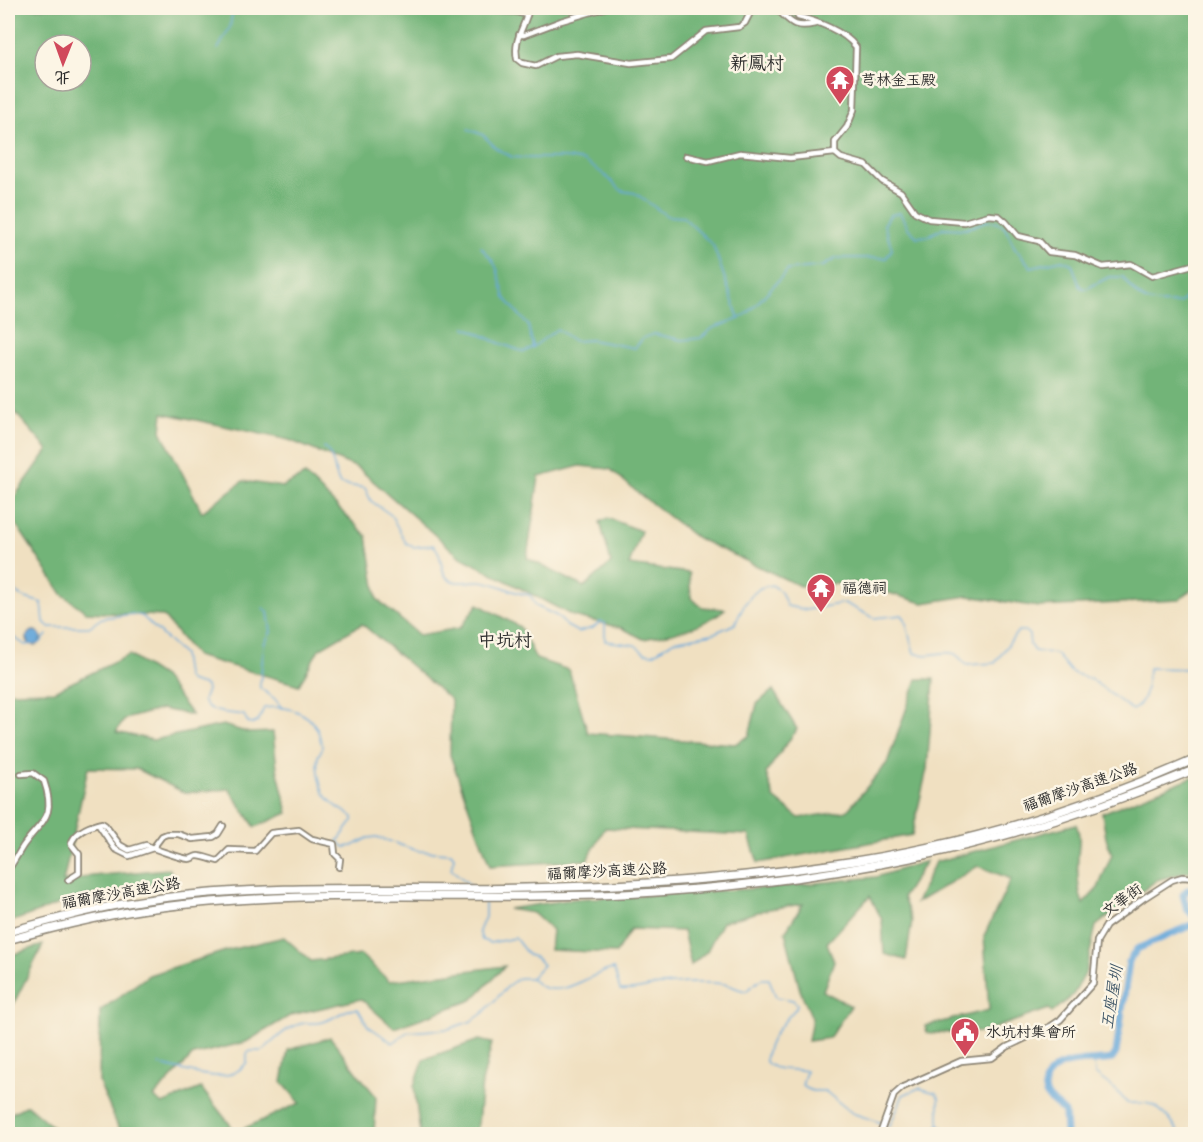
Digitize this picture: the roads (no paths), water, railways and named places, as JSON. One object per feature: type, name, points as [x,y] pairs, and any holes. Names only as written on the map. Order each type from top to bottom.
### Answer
[{"type":"highway","name":"福爾摩沙高速公路","points":[[8,932],[69,915],[126,903],[199,894],[305,888],[469,889],[624,885],[835,864],[964,838],[1124,788],[1196,759]]},
{"type":"highway","name":"福爾摩沙高速公路","points":[[8,940],[72,923],[162,907],[273,898],[624,894],[837,873],[922,857],[1009,835],[1127,797],[1196,769]]},
{"type":"street","points":[[530,8],[515,45],[517,59],[530,66],[536,66],[556,56],[577,54],[636,63],[671,59],[706,31],[740,27],[745,23],[751,11],[757,8]]},
{"type":"street","points":[[519,35],[605,8]]},
{"type":"street","points":[[776,8],[787,21],[795,26],[815,24]]},
{"type":"street","points":[[793,8],[798,17],[841,33],[856,47],[854,110],[847,127],[835,142],[835,153]]},
{"type":"street","points":[[496,11],[528,15]]},
{"type":"street","points":[[686,156],[708,161],[740,153],[790,158],[835,153],[841,158],[866,165],[882,181],[902,192],[915,212],[929,219],[964,222],[989,215],[999,216],[1018,236],[1039,242],[1049,252],[1075,255],[1103,267],[1131,264],[1152,276],[1196,264]]},
{"type":"street","points":[[8,870],[23,846],[44,822],[47,814],[48,803],[44,781],[33,773],[21,774]]},
{"type":"street","points":[[68,879],[80,870],[79,854],[71,844],[73,838],[78,833],[98,824],[115,849],[124,855],[133,856],[153,848],[162,836],[167,834],[177,834],[192,839],[213,837],[223,826]]},
{"type":"street","points":[[153,848],[183,858],[191,859],[200,856],[218,861],[229,850],[255,851],[271,833],[299,830],[312,839],[334,844],[335,854],[340,859],[339,867]]},
{"type":"street","name":"文華街","points":[[880,1134],[894,1095],[908,1084],[962,1062],[992,1058],[1007,1047],[1054,1024],[1093,983],[1097,941],[1106,926],[1172,880],[1182,877],[1196,878]]},
{"type":"water","points":[[31,631],[37,631],[41,638],[37,645],[31,645],[27,641],[27,635]]},
{"type":"waterway","points":[[218,49],[230,27],[233,8]]},
{"type":"waterway","points":[[468,129],[483,135],[497,149],[512,157],[566,158],[584,161],[622,191],[635,193],[667,216],[683,217],[713,245],[739,319]]},
{"type":"waterway","points":[[481,247],[497,269],[505,298],[528,325],[533,347],[557,329],[574,341],[591,340],[635,348],[643,338],[654,334],[682,340],[701,338],[713,328],[739,319],[748,313],[788,270],[823,266],[837,258],[886,258],[892,249],[884,225],[890,215],[900,213],[908,228],[917,237],[928,236],[943,228],[966,229],[986,221],[996,222],[1005,227],[1015,248],[1031,267],[1062,260],[1072,264],[1080,287],[1086,289],[1109,277],[1123,277],[1135,293],[1153,302],[1180,303],[1190,293],[1196,270]]},
{"type":"waterway","points":[[465,327],[524,352],[533,347]]},
{"type":"waterway","points":[[324,447],[330,455],[340,484],[365,488],[371,501],[391,515],[406,543],[413,547],[433,545],[448,579],[456,582],[487,582],[517,593],[530,595],[536,606],[557,616],[567,626],[578,632],[593,628],[600,622],[605,623],[605,641],[635,645],[645,653],[653,654],[673,641],[712,634],[735,624],[744,605],[752,595],[760,588],[772,585],[781,592],[787,606],[806,610],[844,603],[874,618],[902,615],[914,653],[920,655],[951,653],[967,665],[995,663],[1018,631],[1025,631],[1029,635],[1030,645],[1034,651],[1056,654],[1071,672],[1092,680],[1132,710],[1141,703],[1143,698],[1148,668],[1196,669]]},
{"type":"waterway","points":[[8,585],[22,597],[42,603],[44,622],[49,627],[89,627],[102,618],[133,614],[142,616],[183,655],[189,681],[206,686],[203,701],[211,709],[244,715],[248,723],[253,724],[258,721],[264,708],[282,708],[299,712],[313,722],[317,729],[322,749],[317,765],[322,789],[333,804],[353,817],[353,821],[338,841],[344,847],[377,837],[418,851],[451,853],[454,857],[451,869],[471,886]]},
{"type":"waterway","points":[[263,608],[268,612],[271,632],[264,644],[260,688],[275,699],[282,708]]},
{"type":"waterway","points":[[8,637],[15,638],[25,645],[40,643],[47,635]]},
{"type":"waterway","name":"五座屋圳","points":[[1196,889],[1187,890],[1183,895],[1187,909],[1196,918]]},
{"type":"waterway","points":[[483,898],[485,917],[479,931],[482,940],[490,943],[515,938],[528,955],[537,958],[543,965],[531,978],[542,987],[561,989],[614,969],[620,990],[701,982],[724,984],[746,991],[761,979],[769,979],[776,997],[793,1000],[797,1004],[771,1040],[766,1062],[775,1068],[806,1071],[802,1086],[812,1091],[825,1091],[852,1113],[890,1126],[903,1095],[919,1088],[936,1093],[939,1098],[939,1128],[931,1134]]},
{"type":"waterway","name":"五座屋圳","points":[[1066,1134],[1065,1113],[1047,1095],[1046,1079],[1051,1072],[1066,1064],[1112,1059],[1116,1053],[1129,961],[1137,949],[1196,923]]},
{"type":"waterway","points":[[159,1065],[206,1075],[229,1074],[239,1070],[247,1062],[247,1054],[250,1051],[262,1051],[289,1028],[303,1023],[323,1022],[353,1009],[358,1009],[368,1026],[393,1043],[407,1032],[448,1029],[472,1021],[483,1013],[510,984],[519,978],[531,978]]},
{"type":"waterway","name":"五座屋圳","points":[[1094,1061],[1095,1074],[1116,1090],[1127,1103],[1146,1103],[1156,1107],[1180,1134]]},
{"type":"waterway","name":"五座屋圳","points":[[939,1128],[950,1134]]},
{"type":"place","name":"芎林金玉殿","points":[[840,106]]},
{"type":"place","name":"福德祠","points":[[821,614]]},
{"type":"place","name":"水坑村集會所","points":[[965,1058]]},
{"type":"district","name":"新鳳村","points":[[757,63]]},
{"type":"district","name":"中坑村","points":[[505,640]]}]
